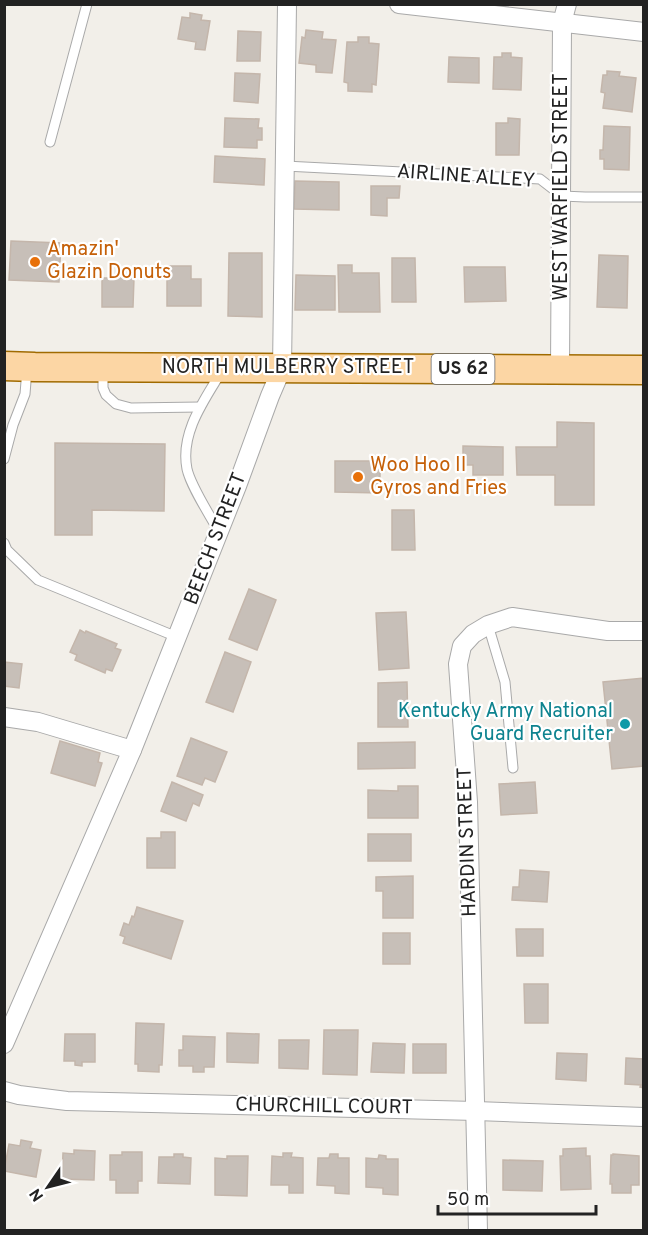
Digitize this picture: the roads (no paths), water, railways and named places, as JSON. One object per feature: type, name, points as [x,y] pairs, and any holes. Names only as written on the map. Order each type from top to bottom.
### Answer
[{"type":"main road","name":"NORTH MULBERRY STREET","points":[[16,366],[644,370]]},
{"type":"street","name":"BEECH STREET","points":[[4,1044],[132,750],[282,368],[287,4]]},
{"type":"street","points":[[399,4],[644,32]]},
{"type":"street","name":"WEST WARFIELD STREET","points":[[560,370],[562,23],[567,4]]},
{"type":"street","name":"HARDIN STREET","points":[[478,1230],[468,802],[458,664],[462,646],[474,634],[489,625],[512,617],[608,631],[644,631]]},
{"type":"street","points":[[4,717],[38,722],[132,750]]},
{"type":"street","name":"CHURCHILL COURT","points":[[4,1091],[67,1101],[644,1117]]},
{"type":"lane","points":[[50,142],[87,4]]},
{"type":"lane","name":"AIRLINE ALLEY","points":[[285,166],[540,179],[562,196],[644,196]]},
{"type":"lane","points":[[4,459],[25,394],[16,366]]},
{"type":"lane","points":[[103,367],[106,395],[116,404],[131,408],[200,407]]},
{"type":"lane","points":[[219,532],[187,469],[186,440],[200,407],[224,368]]},
{"type":"lane","points":[[4,543],[7,549],[38,580],[177,637]]},
{"type":"lane","points":[[489,625],[505,682],[513,768]]},
{"type":"place","name":"Amazin' Glazin Donuts","points":[[35,262]]},
{"type":"place","name":"Woo Hoo II Gyros and Fries","points":[[358,477]]},
{"type":"place","name":"Kentucky Army National Guard Recruiter","points":[[625,724]]}]
